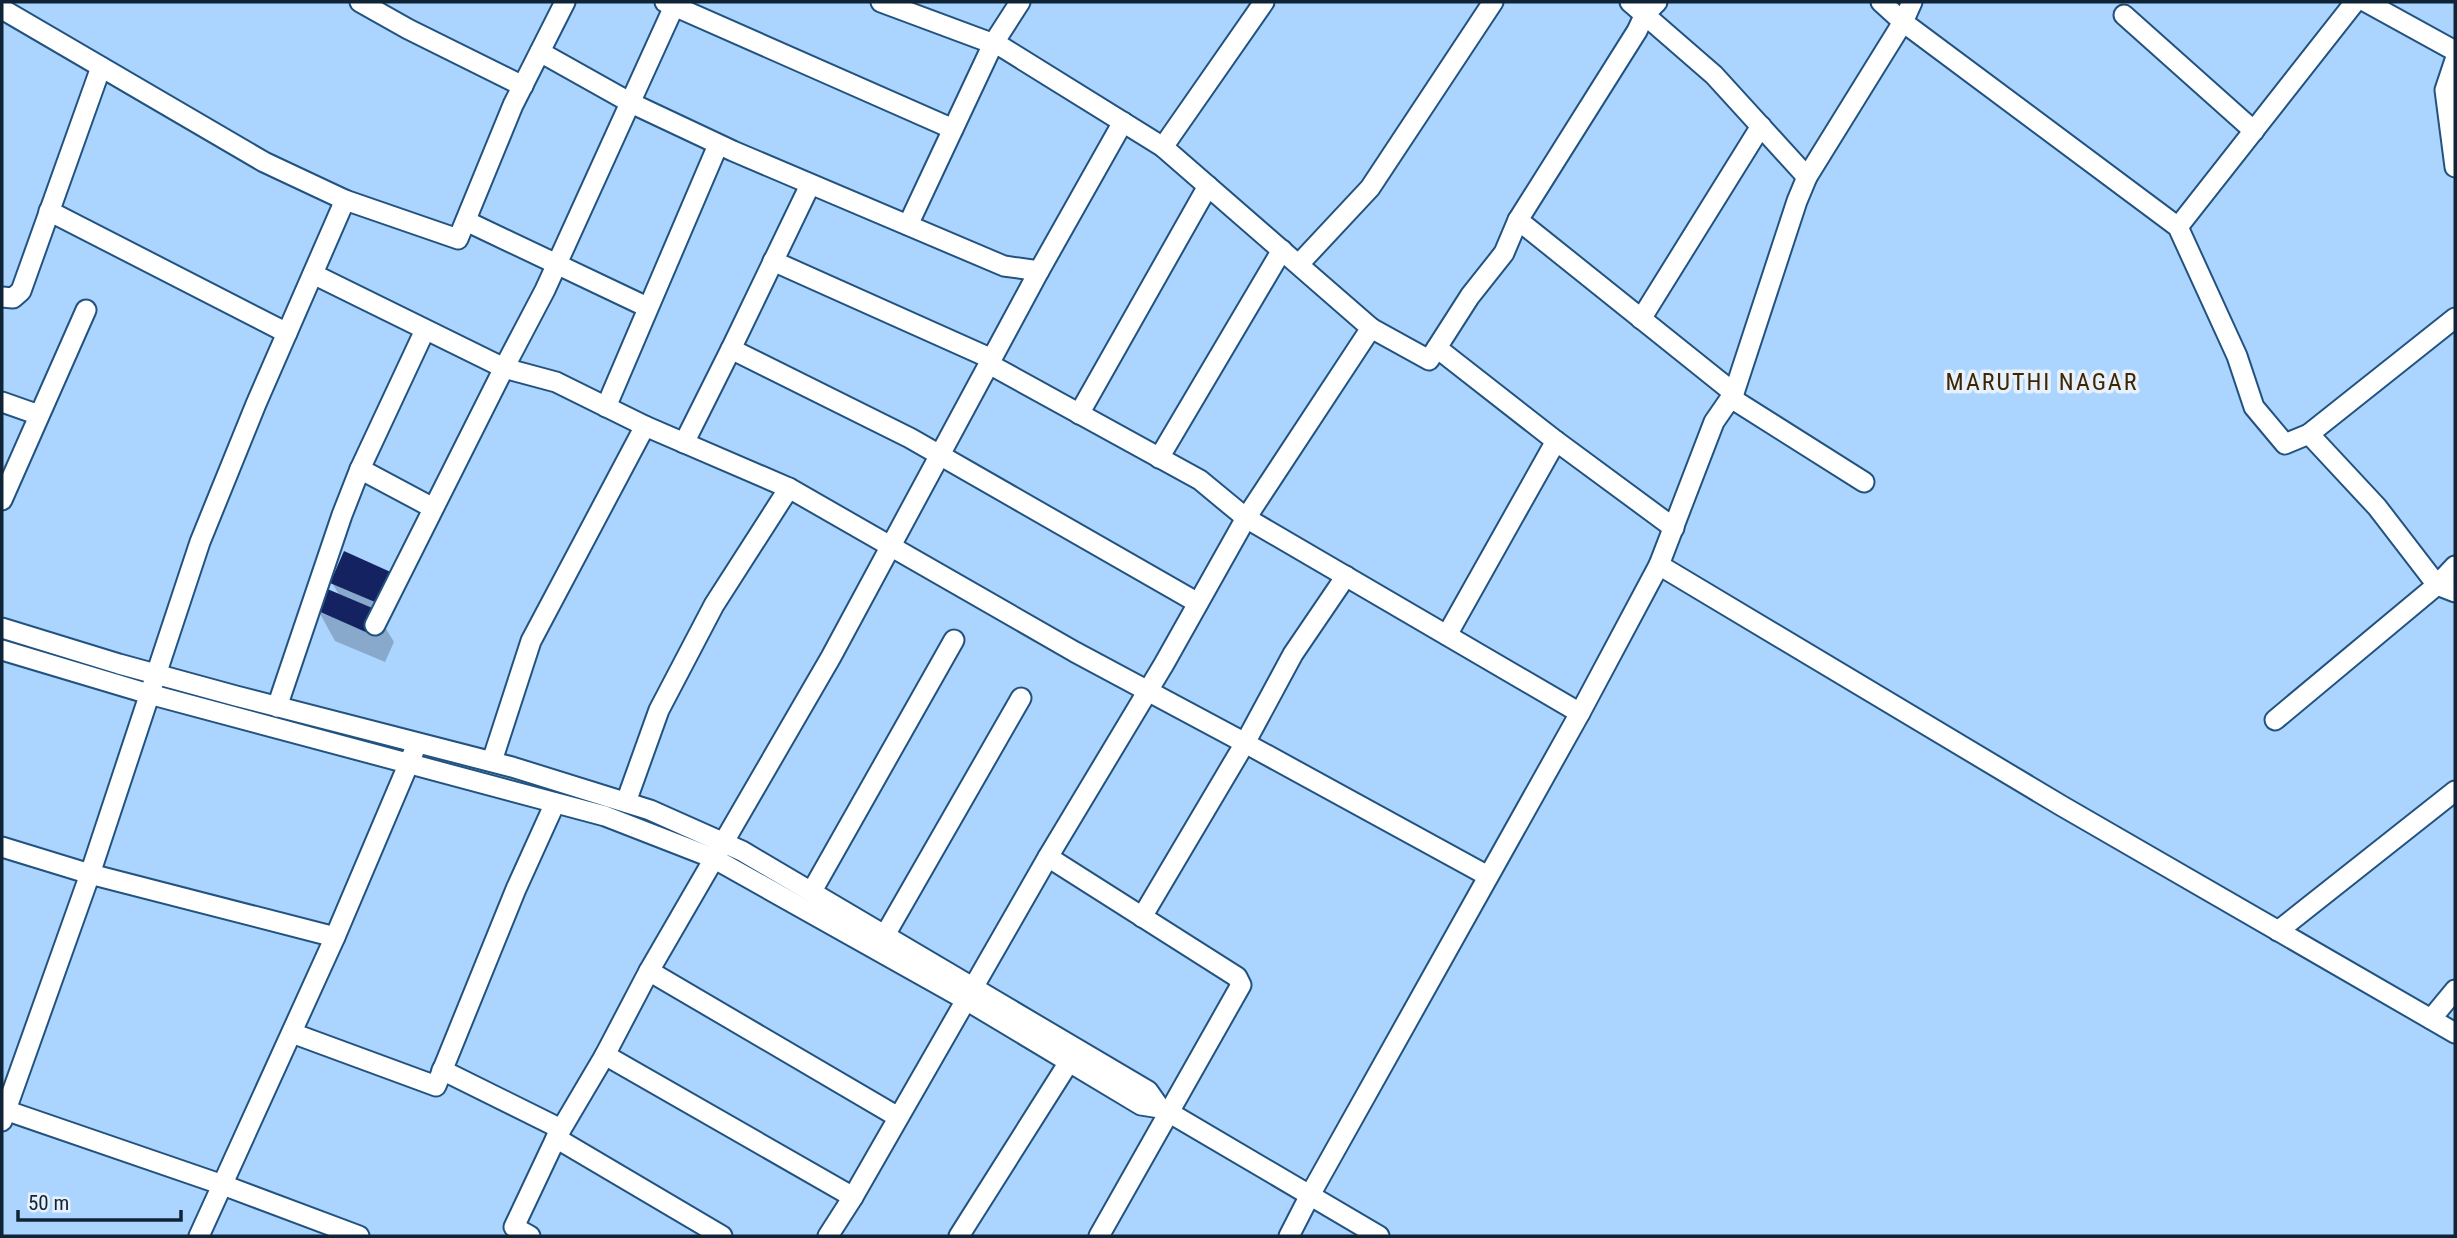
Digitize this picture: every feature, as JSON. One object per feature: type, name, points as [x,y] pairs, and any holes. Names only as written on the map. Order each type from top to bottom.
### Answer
[{"type":"street","points":[[359,2],[523,86]]},
{"type":"street","points":[[2,9],[264,162],[345,200],[458,239],[523,86],[565,2]]},
{"type":"street","points":[[881,2],[1002,47],[1163,147],[1371,328],[1429,360],[1470,296],[1504,253],[1518,220],[1630,43],[1644,6],[1714,75],[1807,177]]},
{"type":"street","points":[[908,225],[993,44],[1020,2]]},
{"type":"street","points":[[1163,147],[1264,2]]},
{"type":"street","points":[[1299,264],[1370,188],[1493,2]]},
{"type":"street","points":[[1881,2],[1903,22],[2178,227],[2237,356],[2254,407],[2285,444],[2309,433],[2455,318]]},
{"type":"street","points":[[1289,1236],[1580,713],[1659,565],[1714,422],[1732,395],[1807,177],[1903,22],[1912,2]]},
{"type":"street","points":[[2178,227],[2355,2]]},
{"type":"street","points":[[2366,2],[2455,51]]},
{"type":"street","points":[[375,625],[557,264],[631,103],[672,3],[953,129]]},
{"type":"street","points":[[2124,15],[2254,131]]},
{"type":"street","points":[[540,52],[631,103],[718,145],[1004,266],[1039,271]]},
{"type":"street","points":[[2455,60],[2445,90],[2455,167]]},
{"type":"street","points":[[2,296],[13,298],[21,291],[101,67]]},
{"type":"street","points":[[530,1236],[514,1227],[559,1133],[605,1055],[649,971],[831,657],[1039,271],[1123,122]]},
{"type":"street","points":[[1641,318],[1761,126]]},
{"type":"street","points":[[606,407],[718,145]]},
{"type":"street","points":[[684,443],[810,185]]},
{"type":"street","points":[[1079,414],[1208,186]]},
{"type":"street","points":[[345,200],[200,542],[90,874],[3,1114],[223,1185],[359,1236]]},
{"type":"street","points":[[50,211],[287,333]]},
{"type":"street","points":[[1518,220],[1732,395],[1864,482]]},
{"type":"street","points":[[466,221],[647,307]]},
{"type":"street","points":[[1159,458],[1282,250]]},
{"type":"street","points":[[773,261],[991,362],[1200,480],[1246,518],[1580,713]]},
{"type":"street","points":[[313,274],[503,368],[556,382],[645,426],[789,488],[1075,652],[1488,876]]},
{"type":"street","points":[[2,500],[86,310]]},
{"type":"street","points":[[828,1236],[1048,857],[1148,691],[1246,518],[1371,328]]},
{"type":"street","points":[[276,707],[360,469],[425,330]]},
{"type":"street","points":[[1437,348],[1674,528]]},
{"type":"street","points":[[731,349],[940,455],[1198,603]]},
{"type":"street","points":[[2,402],[40,415]]},
{"type":"street","points":[[492,761],[531,641],[645,426]]},
{"type":"street","points":[[2309,433],[2446,588]]},
{"type":"street","points":[[1447,635],[1556,441]]},
{"type":"street","points":[[360,469],[433,508]]},
{"type":"street","points":[[626,802],[659,710],[714,605],[789,488]]},
{"type":"street","points":[[1659,565],[2050,799],[2455,1033]]},
{"type":"street","points":[[2274,720],[2446,588],[2455,566]]},
{"type":"street","points":[[1142,917],[1245,743],[1293,654],[1346,576]]},
{"type":"street","points":[[2,628],[276,707],[492,761],[650,810],[970,993],[1148,1091],[1165,1111]]},
{"type":"street","points":[[811,891],[954,640]]},
{"type":"street","points":[[2,650],[149,694],[409,762],[719,850],[811,891],[885,935],[1069,1062],[1141,1105],[1165,1111],[1379,1236]]},
{"type":"street","points":[[885,935],[1021,698]]},
{"type":"street","points":[[199,1236],[335,937],[419,742]]},
{"type":"street","points":[[2278,931],[2455,790]]},
{"type":"street","points":[[292,1033],[436,1086],[516,889],[555,803]]},
{"type":"street","points":[[2,847],[90,874],[335,937]]},
{"type":"street","points":[[1048,857],[1237,977],[1241,985],[1165,1111],[1098,1236]]},
{"type":"street","points":[[649,971],[898,1116]]},
{"type":"street","points":[[2431,1019],[2455,990]]},
{"type":"street","points":[[605,1055],[853,1197]]},
{"type":"street","points":[[959,1236],[1069,1062]]},
{"type":"street","points":[[442,1070],[559,1133],[722,1236]]},
{"type":"building","points":[[344,551],[395,574],[382,605],[330,583]]},
{"type":"building","points":[[325,588],[377,610],[368,633],[316,610]]},
{"type":"district","name":"MARUTHI NAGAR","points":[[2042,382]]}]
